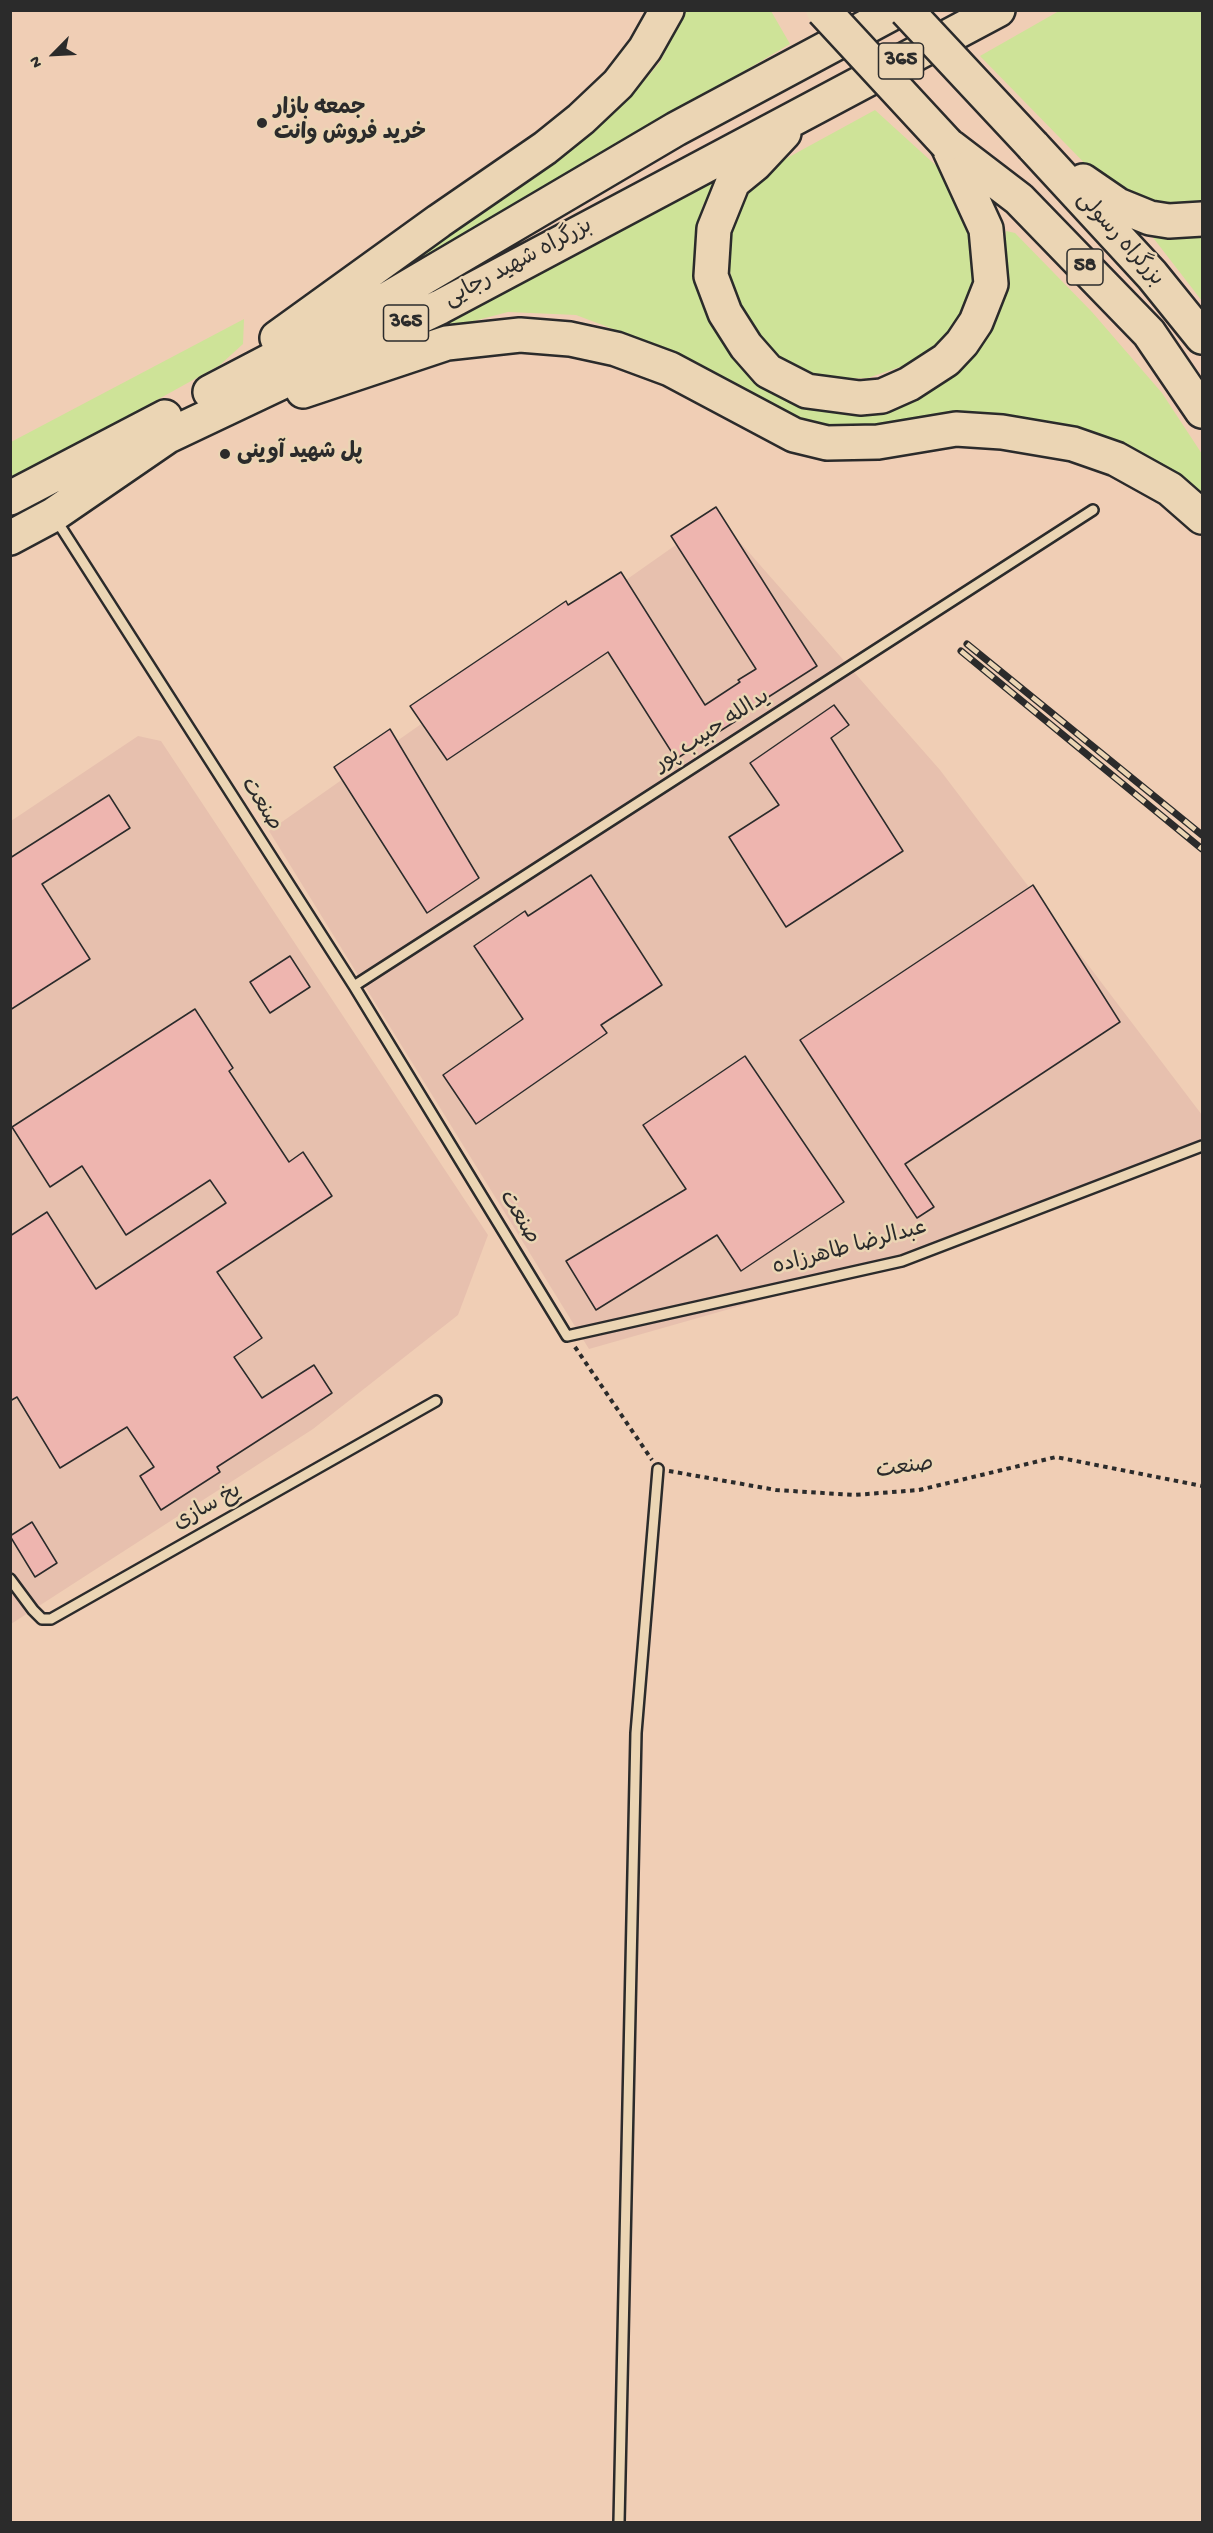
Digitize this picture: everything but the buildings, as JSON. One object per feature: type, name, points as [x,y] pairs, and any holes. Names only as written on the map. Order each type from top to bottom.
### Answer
[{"type":"highway","points":[[172,423],[439,221],[544,148],[581,119],[618,84],[645,49],[667,10]]},
{"type":"highway","name":"58","points":[[823,10],[947,144]]},
{"type":"highway","name":"بزرگراه شهید رجایی","points":[[10,538],[53,515],[172,423],[676,129],[898,10]]},
{"type":"highway","name":"58","points":[[906,10],[1033,146]]},
{"type":"highway","name":"بزرگراه شهید رجایی","points":[[10,498],[172,423],[440,307],[998,10]]},
{"type":"highway","points":[[805,111],[755,164],[733,182],[714,229],[711,276],[725,313],[746,346],[768,371],[807,391],[860,398],[882,396],[909,384],[946,360],[962,343],[976,322],[991,284],[986,229],[947,144]]},
{"type":"highway","name":"بزرگراه رسولی","points":[[947,144],[1019,199],[1149,333],[1203,411]]},
{"type":"highway","points":[[1033,146],[1118,205],[1134,212],[1169,221],[1203,219]]},
{"type":"highway","name":"بزرگراه رسولی","points":[[1033,146],[1152,275],[1203,337]]},
{"type":"highway","points":[[172,423],[447,343],[520,335],[570,339],[616,349],[670,369],[794,435],[826,442],[878,442],[956,429],[1002,432],[1073,444],[1116,459],[1170,489],[1203,517]]},
{"type":"lane","name":"یدالله حبیب پور","points":[[354,986],[1093,510]]},
{"type":"lane","name":"صنعت","points":[[53,515],[354,986],[567,1336]]},
{"type":"lane","name":"عبدالرضا طاهرزاده","points":[[567,1336],[902,1261],[1203,1146]]},
{"type":"lane","name":"یخ سازی","points":[[10,1579],[42,1619],[51,1619],[436,1401]]},
{"type":"lane","points":[[619,2523],[636,1733],[658,1469]]},
{"type":"path","points":[[567,1336],[658,1469]]},
{"type":"path","name":"صنعت","points":[[658,1469],[776,1490],[854,1495],[919,1490],[1056,1457],[1203,1486]]},
{"type":"shaded area","points":[[717,516],[940,770],[1202,1115],[1202,1146],[891,1263],[589,1349],[269,831]]},
{"type":"shaded area","points":[[138,736],[161,741],[488,1235],[458,1315],[313,1429],[11,1624],[11,821]]},
{"type":"green space","points":[[686,11],[771,11],[790,44],[321,320],[605,118],[634,93],[660,62]]},
{"type":"green space","points":[[1059,11],[1202,11],[1202,200],[1174,205],[1141,202],[1101,180],[980,56]]},
{"type":"green space","points":[[875,110],[953,181],[975,236],[977,278],[965,308],[943,340],[911,363],[868,378],[827,379],[784,363],[753,334],[733,298],[729,261],[731,225],[743,194],[756,175]]},
{"type":"green space","points":[[727,161],[702,207],[697,258],[705,313],[743,370],[797,403],[886,410],[940,385],[982,343],[1003,298],[1006,231],[1015,233],[1092,312],[1162,393],[1202,454],[1202,495],[1151,466],[807,424],[765,404],[674,352],[576,315],[508,312],[394,342]]},
{"type":"green space","points":[[1202,233],[1202,301],[1151,235]]},
{"type":"green space","points":[[244,319],[243,344],[220,365],[11,481],[11,442]]},
{"type":"railway","points":[[967,644],[1202,835]]},
{"type":"railway","points":[[961,651],[1202,849]]},
{"type":"place","name":"جمعه بازار خرید فروش وانت","points":[[262,123]]},
{"type":"place","name":"پل شهید آوینی","points":[[225,454]]}]
